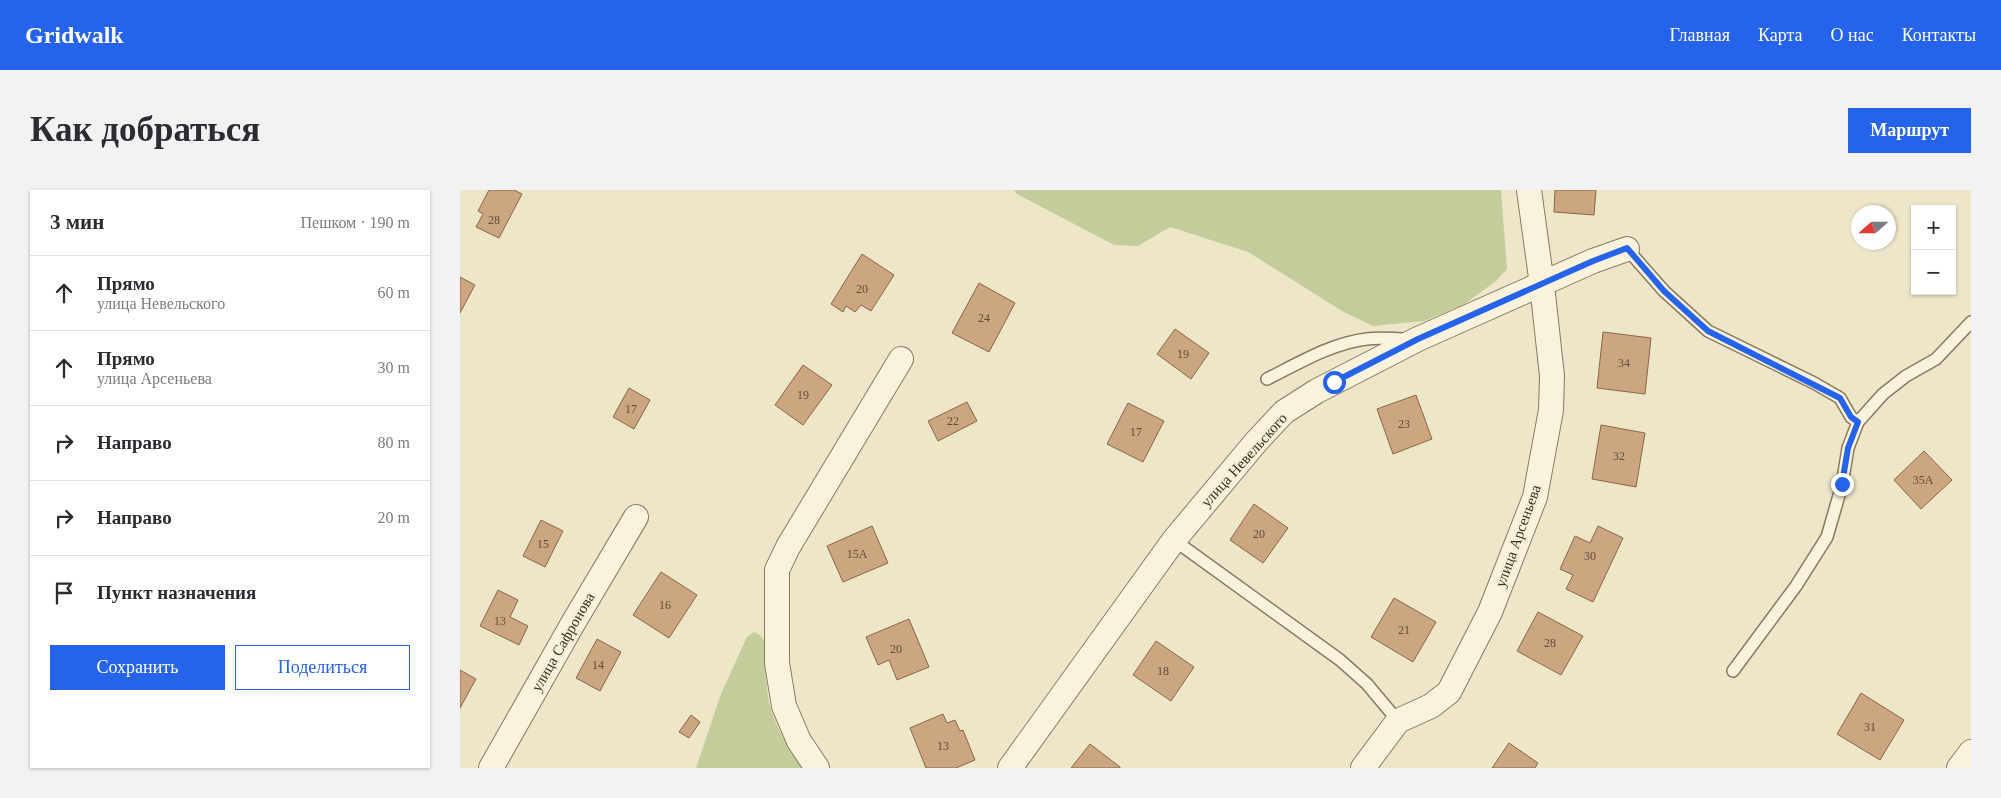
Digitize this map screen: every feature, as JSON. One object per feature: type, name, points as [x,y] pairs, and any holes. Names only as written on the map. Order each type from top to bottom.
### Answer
[{"type":"street","points":[[1529,190],[1542,284],[1627,248]]},
{"type":"street","name":"улица Невельского","points":[[1010,768],[1174,540],[1256,442],[1284,412],[1317,390],[1418,339],[1542,284]]},
{"type":"street","name":"улица Арсеньева","points":[[1363,768],[1398,721],[1431,706],[1449,692],[1490,612],[1535,497],[1551,410],[1552,376],[1542,284]]},
{"type":"street","points":[[817,768],[798,741],[784,706],[777,663],[777,570],[788,547],[900,359]]},
{"type":"street","name":"улица Сафронова","points":[[492,768],[572,625],[636,517]]},
{"type":"street","points":[[1959,768],[1971,752]]},
{"type":"lane","points":[[1627,248],[1664,291],[1708,331],[1840,398],[1851,417],[1858,422]]},
{"type":"lane","points":[[1733,671],[1796,586],[1827,537],[1842,484],[1848,448],[1858,422],[1883,394],[1906,376],[1936,359],[1971,322]]},
{"type":"lane","points":[[1267,379],[1346,343],[1368,339],[1418,339]]},
{"type":"lane","points":[[1174,540],[1340,660],[1367,684],[1398,721]]},
{"type":"green space","points":[[1014,190],[1501,190],[1507,269],[1497,280],[1465,304],[1424,321],[1373,326],[1342,311],[1248,252],[1170,227],[1138,246],[1114,245],[1017,194]]},
{"type":"green space","points":[[754,632],[760,635],[765,643],[765,672],[768,699],[775,720],[802,768],[696,768],[721,694],[747,637]]},
{"type":"building","points":[[489,190],[514,190],[522,194],[499,238],[476,227],[483,214],[478,211]]},
{"type":"building","points":[[1555,190],[1596,190],[1594,215],[1554,212]]},
{"type":"building","points":[[862,254],[894,275],[871,311],[861,305],[855,312],[846,306],[843,312],[831,304]]},
{"type":"building","points":[[460,277],[475,285],[460,313]]},
{"type":"building","points":[[979,283],[1015,303],[989,352],[952,333]]},
{"type":"building","points":[[1175,329],[1209,353],[1191,379],[1157,354]]},
{"type":"building","points":[[1603,332],[1651,338],[1645,394],[1597,388]]},
{"type":"building","points":[[803,365],[832,385],[803,425],[775,405]]},
{"type":"building","points":[[629,388],[650,400],[634,429],[613,417]]},
{"type":"building","points":[[1416,395],[1432,439],[1393,454],[1377,409]]},
{"type":"building","points":[[967,402],[977,421],[938,441],[928,421]]},
{"type":"building","points":[[1128,403],[1164,421],[1143,462],[1107,444]]},
{"type":"building","points":[[1601,425],[1645,433],[1636,487],[1592,479]]},
{"type":"building","points":[[1924,451],[1952,480],[1921,509],[1894,480]]},
{"type":"building","points":[[1254,504],[1288,528],[1263,563],[1230,540]]},
{"type":"building","points":[[541,520],[563,531],[545,567],[523,556]]},
{"type":"building","points":[[872,526],[888,563],[843,582],[827,546]]},
{"type":"building","points":[[1598,526],[1623,538],[1593,602],[1566,589],[1573,575],[1560,569],[1575,536],[1590,543]]},
{"type":"building","points":[[661,572],[697,595],[669,638],[633,615]]},
{"type":"building","points":[[498,590],[518,600],[510,617],[528,626],[519,645],[480,626]]},
{"type":"building","points":[[1394,598],[1436,622],[1413,662],[1371,637]]},
{"type":"building","points":[[1538,612],[1583,636],[1561,675],[1517,651]]},
{"type":"building","points":[[909,619],[929,667],[897,680],[889,660],[878,665],[866,637]]},
{"type":"building","points":[[597,639],[621,652],[600,691],[576,678]]},
{"type":"building","points":[[1156,641],[1194,667],[1171,701],[1133,675]]},
{"type":"building","points":[[460,670],[476,679],[460,708]]},
{"type":"building","points":[[1861,693],[1904,720],[1880,760],[1837,734]]},
{"type":"building","points":[[943,714],[947,723],[955,720],[960,731],[963,730],[975,760],[956,768],[926,768],[910,728]]},
{"type":"building","points":[[691,715],[700,722],[689,738],[679,732]]},
{"type":"building","points":[[1509,743],[1538,763],[1535,768],[1492,768]]},
{"type":"building","points":[[1090,744],[1120,767],[1120,768],[1071,768]]},
{"type":"route","points":[[1334,382],[1418,339],[1593,261],[1627,248],[1664,291],[1708,331],[1814,383],[1840,398],[1851,417],[1858,422],[1848,448],[1842,484]]}]
